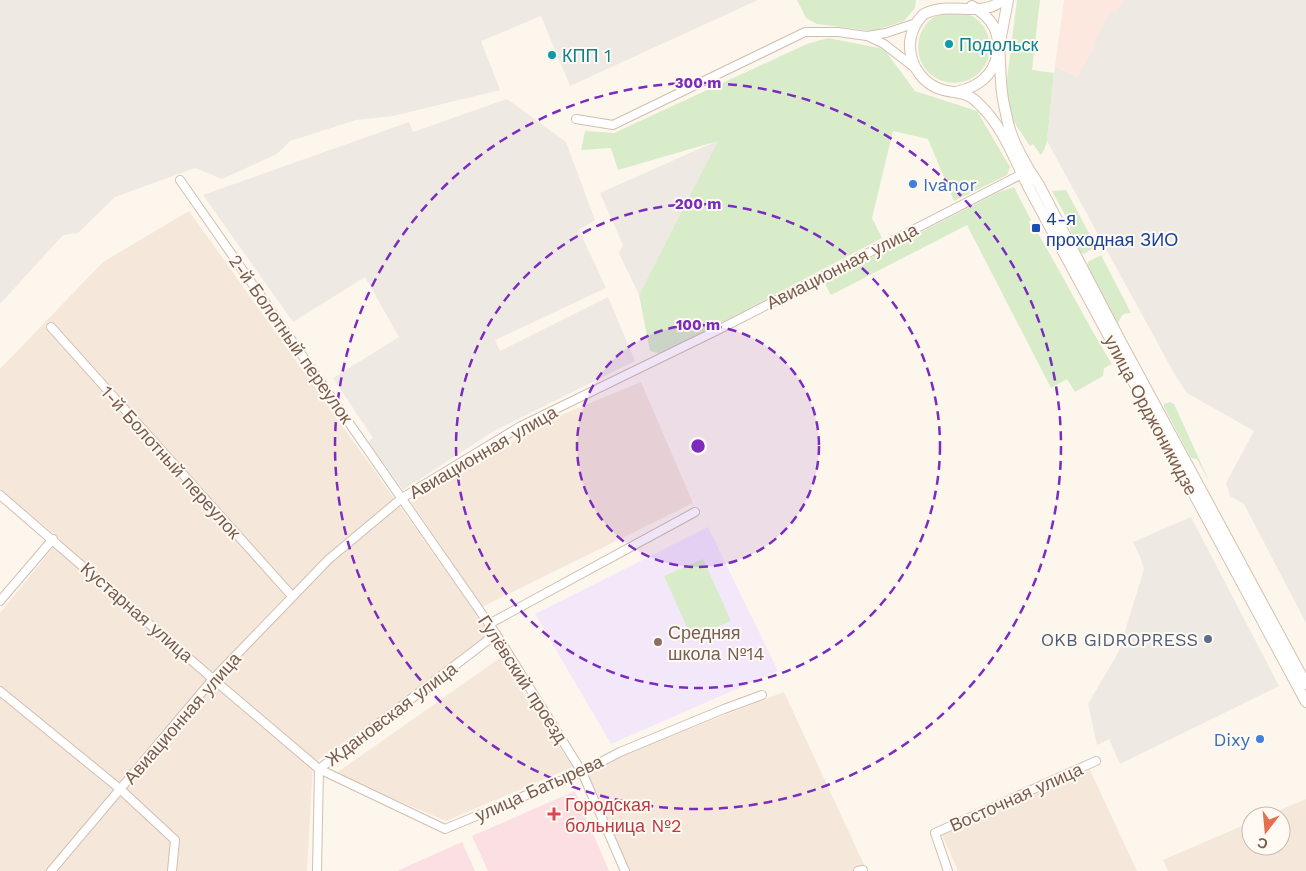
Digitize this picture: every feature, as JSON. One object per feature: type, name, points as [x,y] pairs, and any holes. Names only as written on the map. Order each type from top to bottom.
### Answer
[{"type":"main road","points":[[924,14],[929,0]]},
{"type":"main road","points":[[1003,0],[995,6],[979,7],[966,2],[958,2],[934,7],[916,23],[911,34],[909,46],[915,69],[922,78],[932,86],[943,90],[971,95],[1004,126]]},
{"type":"main road","points":[[955,91],[968,89],[980,83],[996,63],[1008,0]]},
{"type":"main road","points":[[966,2],[980,10],[988,18],[998,38],[1004,126]]},
{"type":"main road","name":"улица Орджоникидзе","points":[[1004,126],[1022,174],[1306,702]]},
{"type":"main road","name":"улица Орджоникидзе","points":[[1004,126],[1039,185],[1187,466],[1306,684]]},
{"type":"street","points":[[576,119],[613,125],[805,32],[838,32],[867,36],[886,33],[916,23]]},
{"type":"street","points":[[867,36],[884,44],[915,69]]},
{"type":"street","name":"Авиационная улица","points":[[51,871],[213,679],[329,559],[402,498],[521,426],[722,328],[1022,174]]},
{"type":"street","name":"2-й Болотный переулок","points":[[180,180],[402,498]]},
{"type":"street","name":"1-й Болотный переулок","points":[[50,327],[292,596]]},
{"type":"street","name":"Кустарная улица","points":[[0,495],[319,768]]},
{"type":"street","name":"Гулёвский проезд","points":[[402,498],[496,634],[582,772],[625,871]]},
{"type":"street","points":[[489,624],[695,512]]},
{"type":"street","points":[[0,601],[53,539]]},
{"type":"street","name":"Ждановская улица","points":[[317,871],[319,768],[496,634]]},
{"type":"street","points":[[0,691],[120,789],[175,840],[172,871]]},
{"type":"street","name":"улица Батырева","points":[[319,768],[445,829],[582,772],[620,752],[762,695]]},
{"type":"street","name":"Восточная улица","points":[[948,871],[935,833],[1096,761]]},
{"type":"street","points":[[858,871],[864,871]]},
{"type":"shaded area","points":[[0,0],[758,0],[570,86],[541,16],[481,41],[500,90],[393,116],[356,120],[290,141],[277,154],[222,179],[195,168],[115,197],[78,233],[63,235],[0,304]]},
{"type":"shaded area","points":[[1064,0],[1124,0],[1116,14],[1111,11],[1096,44],[1077,77],[1055,66]]},
{"type":"shaded area","points":[[1124,0],[1306,0],[1306,623],[1244,504],[1230,496],[1226,483],[1254,431],[1187,393],[1175,375],[1047,141],[1055,66],[1077,77],[1096,44],[1094,42],[1111,11],[1116,13]]},
{"type":"shaded area","points":[[507,99],[566,142],[595,220],[579,230],[606,288],[495,340],[500,351],[608,297],[635,361],[494,431],[403,490],[368,442],[373,438],[333,378],[399,337],[365,277],[293,322],[203,195],[409,122],[413,132]]},
{"type":"shaded area","points":[[719,140],[639,295],[619,253],[623,245],[600,193]]},
{"type":"shaded area","points":[[189,211],[493,637],[313,764],[307,871],[0,871],[0,613],[60,539],[0,489],[0,369],[103,262]]},
{"type":"shaded area","points":[[641,382],[693,503],[482,607],[411,502],[471,463],[566,413]]},
{"type":"shaded area","points":[[1191,517],[1279,686],[1120,764],[1109,739],[1097,745],[1088,704],[1119,651],[1144,569],[1133,542]]},
{"type":"shaded area","name":"Средняя школа №14","points":[[708,527],[778,671],[611,744],[535,614]]},
{"type":"shaded area","points":[[500,658],[573,767],[446,821],[335,774]]},
{"type":"shaded area","points":[[784,692],[867,871],[629,871],[584,770]]},
{"type":"shaded area","points":[[1090,770],[1137,871],[958,871],[942,835]]},
{"type":"shaded area","name":"Городская больница №2","points":[[575,791],[609,871],[488,871],[472,836]]},
{"type":"shaded area","points":[[1306,799],[1306,871],[1168,871],[1163,860],[1241,826],[1241,856],[1291,856],[1290,806]]},
{"type":"shaded area","points":[[462,842],[475,871],[397,871]]},
{"type":"green space","points":[[797,0],[916,0],[915,8],[904,21],[873,31],[817,24],[806,18]]},
{"type":"green space","points":[[1017,0],[1040,0],[1032,70],[1054,73],[1047,141],[1041,155],[1033,144],[1030,146],[1010,116],[1006,87]]},
{"type":"green space","points":[[961,11],[980,21],[988,33],[990,47],[988,61],[980,73],[968,81],[947,83],[928,73],[920,61],[918,40],[928,21],[940,13]]},
{"type":"green space","points":[[828,38],[884,49],[915,91],[977,111],[1010,167],[1007,175],[954,201],[928,139],[893,131],[872,218],[882,238],[662,354],[650,351],[639,295],[718,141],[618,170],[611,148],[581,150],[585,131],[614,133],[807,44]]},
{"type":"green space","points":[[1014,187],[1031,220],[1029,222],[1033,230],[1036,230],[1112,364],[1104,368],[1103,376],[1075,392],[1067,379],[1051,388],[967,225],[831,295],[824,282],[999,192]]},
{"type":"green space","points":[[1066,190],[1096,246],[1084,254],[1074,244],[1069,223],[1052,191]]},
{"type":"green space","points":[[1101,255],[1131,313],[1124,314],[1118,323],[1116,323],[1087,268],[1088,262]]},
{"type":"green space","points":[[1170,402],[1174,404],[1210,483],[1197,459],[1191,458],[1164,407],[1164,404]]},
{"type":"green space","points":[[703,559],[731,621],[692,638],[664,576]]},
{"type":"place","name":"Подольск","points":[[949,44]]},
{"type":"place","name":"КПП 1","points":[[552,55]]},
{"type":"place","name":"Ivanor","points":[[913,184]]},
{"type":"place","name":"4-я проходная ЗИО","points":[[1036,228]]},
{"type":"place","name":"OKB GIDROPRESS","points":[[1208,639]]},
{"type":"place","name":"Средняя школа №14","points":[[658,642]]},
{"type":"place","name":"Dixy","points":[[1260,739]]},
{"type":"place","name":"Городская больница №2","points":[[554,814]]}]
